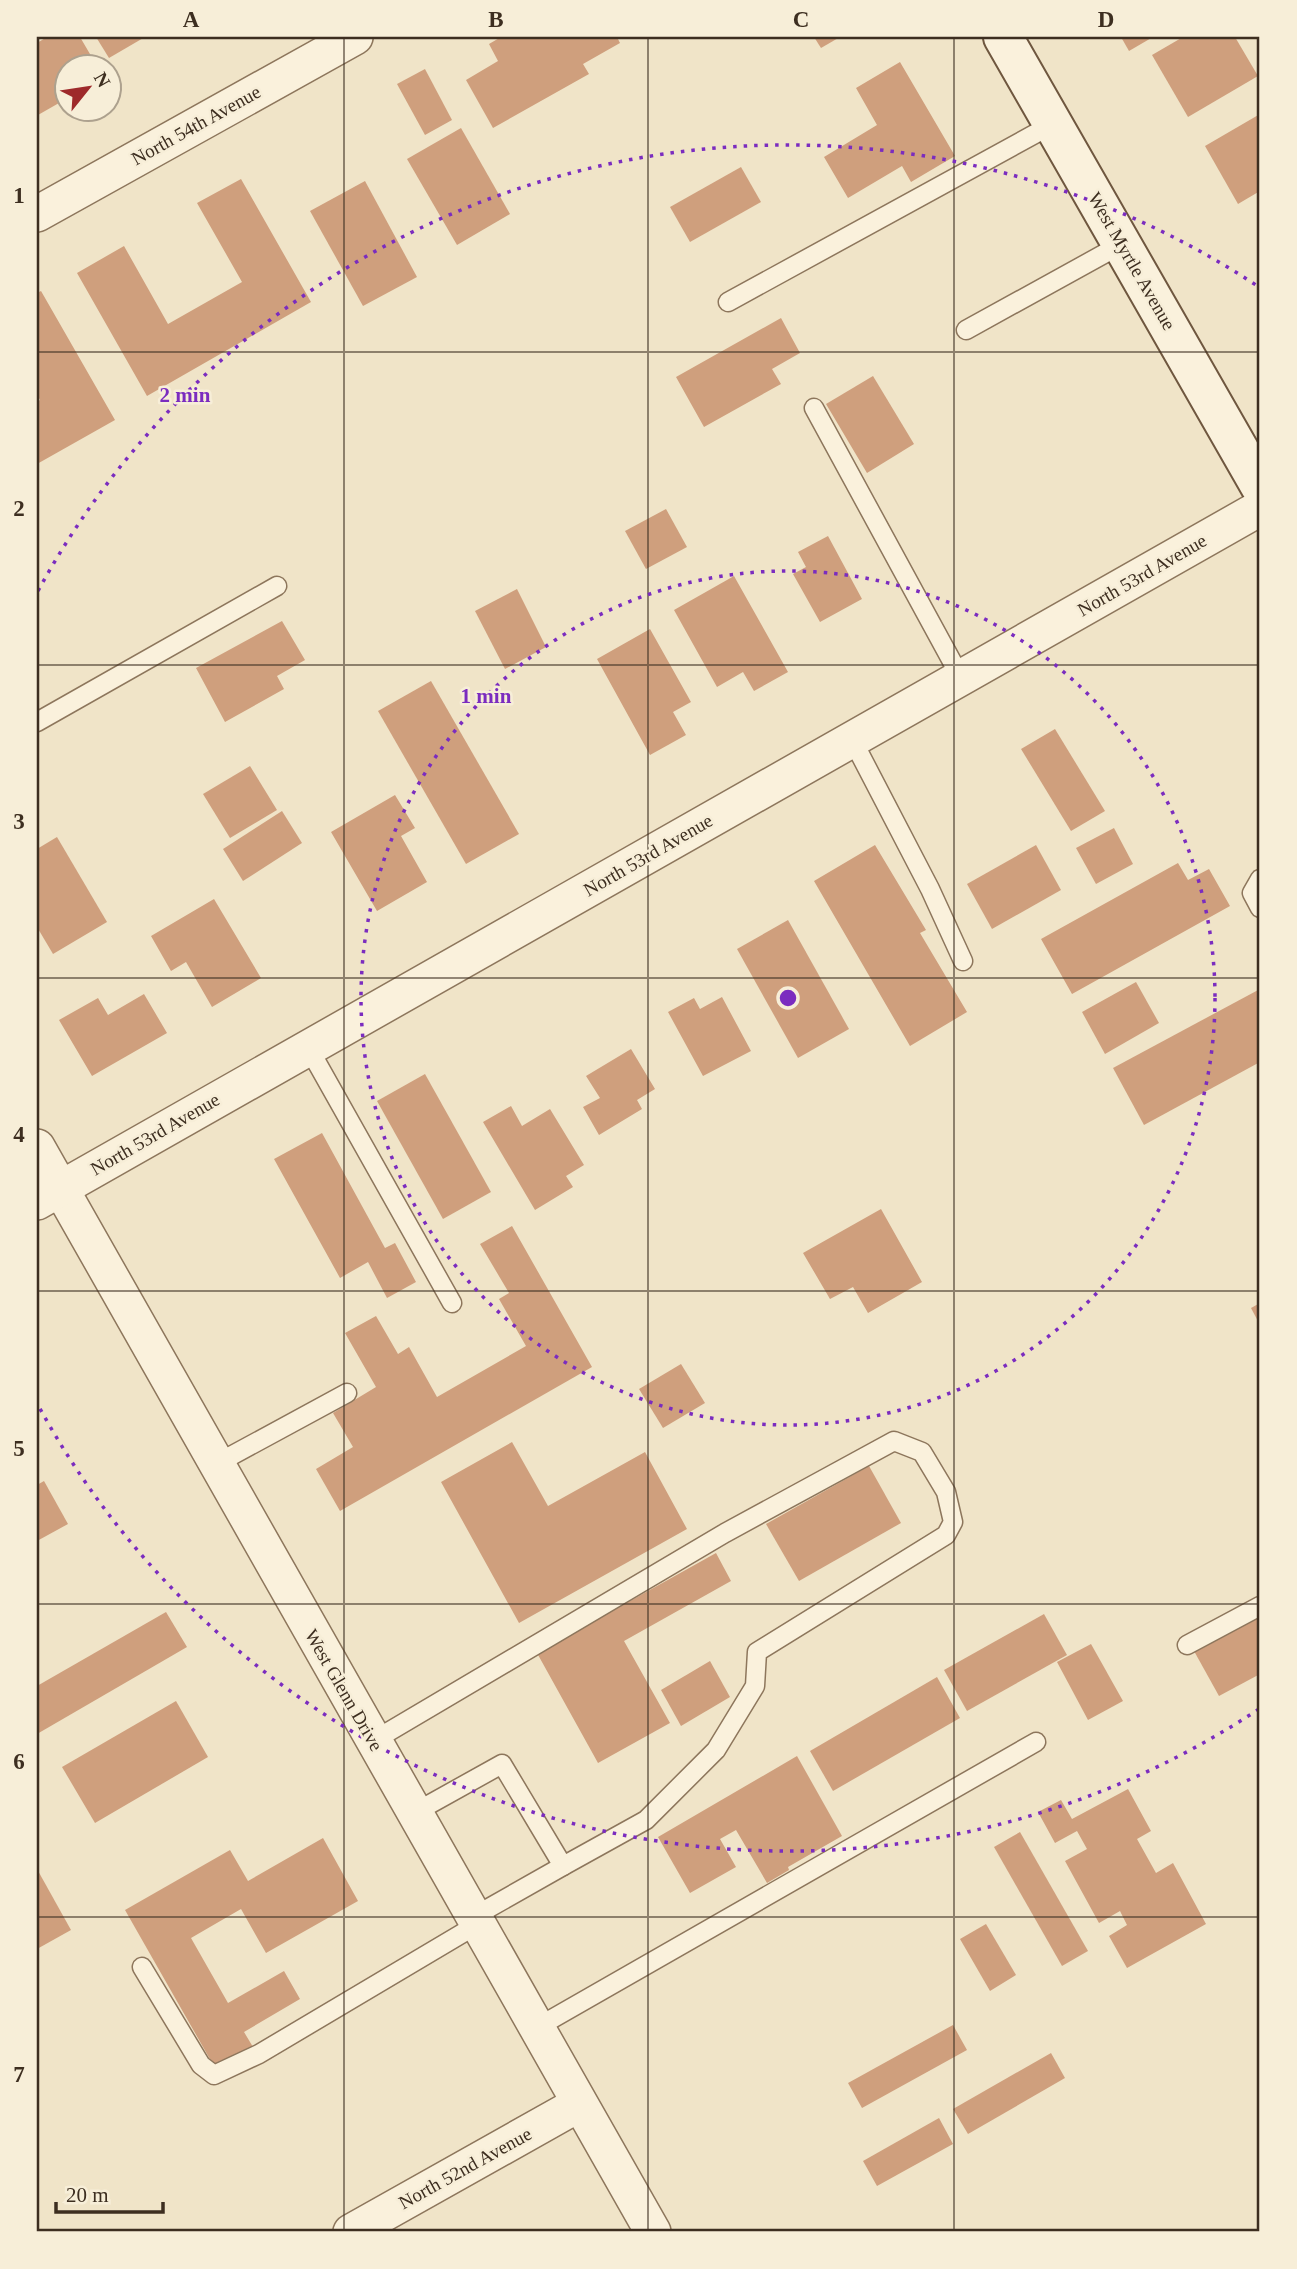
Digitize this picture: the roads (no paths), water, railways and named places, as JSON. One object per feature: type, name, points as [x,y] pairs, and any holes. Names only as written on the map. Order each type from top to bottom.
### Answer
[{"type":"street","name":"North 54th Avenue","points":[[37,214],[355,37]]},
{"type":"street","name":"West Myrtle Avenue","points":[[1003,37],[1256,469]]},
{"type":"street","name":"North 53rd Avenue","points":[[48,1195],[1260,508]]},
{"type":"street","name":"West Glenn Drive","points":[[37,1147],[48,1195],[216,1464],[653,2232]]},
{"type":"street","name":"North 52nd Avenue","points":[[351,2232],[579,2104]]},
{"type":"lane","points":[[728,302],[1053,124]]},
{"type":"lane","points":[[966,330],[1122,244]]},
{"type":"lane","points":[[814,408],[961,678]]},
{"type":"lane","points":[[37,722],[277,586]]},
{"type":"lane","points":[[852,739],[930,889],[963,961]]},
{"type":"lane","points":[[1260,879],[1252,893],[1260,908]]},
{"type":"lane","points":[[308,1047],[452,1303]]},
{"type":"lane","points":[[216,1464],[347,1393]]},
{"type":"lane","points":[[142,1967],[201,2065],[214,2075],[259,2054],[563,1866],[646,1820],[716,1750],[755,1686],[757,1651],[946,1535],[953,1522],[946,1492],[922,1452],[894,1441],[725,1533],[373,1741]]},
{"type":"lane","points":[[1187,1645],[1260,1606]]},
{"type":"lane","points":[[536,2028],[1036,1742]]},
{"type":"lane","points":[[414,1813],[502,1764],[563,1866]]}]
